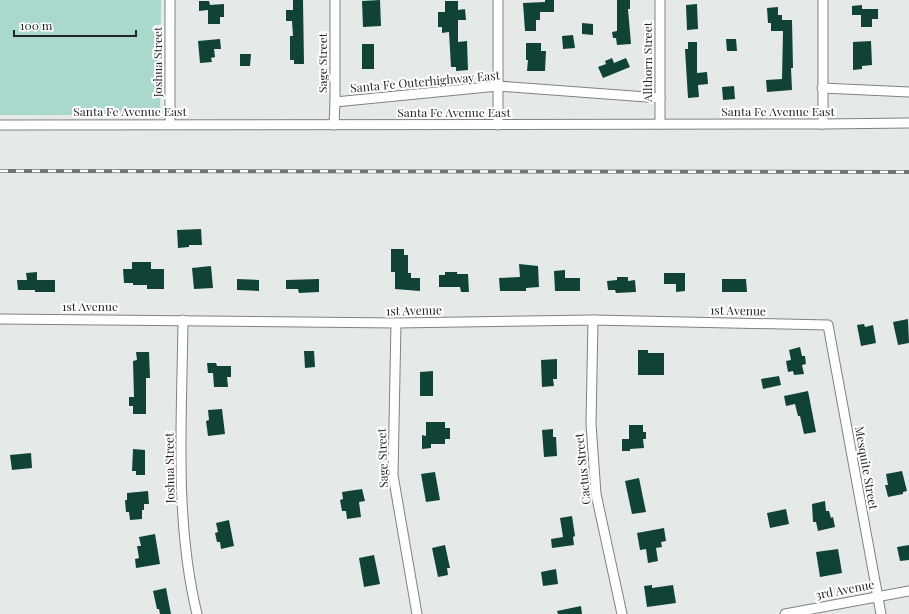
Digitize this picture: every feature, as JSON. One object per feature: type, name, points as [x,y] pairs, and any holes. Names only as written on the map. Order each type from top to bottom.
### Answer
[{"type":"street","name":"Joshua Street","points":[[170,0],[170,124]]},
{"type":"street","name":"Sage Street","points":[[334,125],[335,0]]},
{"type":"street","points":[[498,0],[498,125]]},
{"type":"street","name":"Allthorn Street","points":[[660,0],[660,124]]},
{"type":"street","points":[[823,0],[823,124]]},
{"type":"street","name":"Santa Fe Outerhighway East","points":[[335,102],[498,86],[660,98]]},
{"type":"street","points":[[822,88],[909,92]]},
{"type":"street","name":"Santa Fe Avenue East","points":[[0,125],[909,123]]},
{"type":"street","name":"1st Avenue","points":[[0,318],[396,323],[593,320],[828,326]]},
{"type":"street","name":"Joshua Street","points":[[183,320],[181,484],[189,583],[196,614]]},
{"type":"street","name":"Cactus Street","points":[[593,320],[591,424],[596,494],[622,614]]},
{"type":"street","name":"Sage Street","points":[[396,323],[393,475],[417,614]]},
{"type":"street","name":"Mesquite Street","points":[[828,326],[881,614]]},
{"type":"street","name":"3rd Avenue","points":[[785,614],[909,591]]},
{"type":"green space","points":[[0,0],[161,0],[160,115],[0,115]]},
{"type":"building","points":[[293,0],[303,0],[304,64],[294,64],[294,60],[290,60],[290,36],[293,36],[292,21],[286,21],[286,10],[293,10]]},
{"type":"building","points":[[380,0],[381,26],[363,27],[362,1]]},
{"type":"building","points":[[545,0],[554,0],[554,12],[540,12],[540,20],[536,20],[536,31],[525,31],[523,3],[545,2]]},
{"type":"building","points":[[617,0],[630,0],[630,9],[628,9],[631,44],[617,45],[616,38],[613,38],[612,32],[617,31]]},
{"type":"building","points":[[199,1],[209,1],[210,5],[224,4],[224,17],[220,17],[220,24],[208,24],[208,10],[199,11]]},
{"type":"building","points":[[445,1],[458,1],[458,10],[465,9],[466,20],[458,20],[458,42],[467,41],[468,70],[456,71],[456,67],[451,67],[449,32],[442,33],[442,27],[438,27],[438,12],[445,12]]},
{"type":"building","points":[[697,4],[698,29],[687,30],[686,5]]},
{"type":"building","points":[[862,5],[862,9],[878,9],[878,19],[872,19],[872,27],[861,27],[861,15],[852,15],[852,6]]},
{"type":"building","points":[[778,7],[778,15],[782,15],[782,20],[792,20],[792,90],[767,92],[766,80],[782,79],[783,31],[771,31],[771,23],[768,23],[767,8]]},
{"type":"building","points":[[582,23],[593,24],[593,35],[582,34]]},
{"type":"building","points":[[573,35],[575,48],[563,49],[562,36]]},
{"type":"building","points":[[220,39],[221,49],[214,49],[215,57],[211,58],[212,62],[200,63],[198,41]]},
{"type":"building","points":[[726,39],[736,39],[737,51],[727,51]]},
{"type":"building","points":[[871,41],[872,65],[862,66],[862,69],[853,70],[853,42]]},
{"type":"building","points":[[688,42],[697,42],[697,73],[707,72],[708,84],[698,85],[699,97],[688,98],[685,49],[688,49]]},
{"type":"building","points":[[526,43],[541,43],[541,51],[546,51],[545,71],[527,71],[528,60],[526,60]]},
{"type":"building","points":[[362,44],[374,44],[374,69],[362,69]]},
{"type":"building","points":[[240,54],[251,54],[250,66],[240,66]]},
{"type":"building","points":[[612,58],[614,63],[626,58],[630,67],[603,78],[598,67],[606,64],[605,61]]},
{"type":"building","points":[[734,86],[735,99],[723,100],[722,87]]},
{"type":"building","points":[[201,229],[202,245],[189,245],[189,247],[178,248],[177,230]]},
{"type":"building","points":[[391,249],[404,249],[404,255],[408,255],[408,273],[411,273],[411,278],[420,278],[420,291],[395,289],[395,272],[391,272]]},
{"type":"building","points":[[132,262],[151,262],[151,269],[164,269],[164,289],[147,289],[147,285],[133,285],[133,283],[124,283],[123,269],[132,269]]},
{"type":"building","points":[[519,264],[538,266],[539,287],[526,288],[526,291],[500,291],[499,278],[520,277]]},
{"type":"building","points":[[211,266],[213,288],[194,289],[192,268]]},
{"type":"building","points":[[565,270],[565,278],[580,278],[580,291],[555,291],[554,271]]},
{"type":"building","points":[[37,272],[37,280],[55,280],[55,292],[18,290],[17,280],[27,280],[26,273]]},
{"type":"building","points":[[445,272],[468,274],[469,292],[461,292],[460,287],[439,287],[439,275],[445,275]]},
{"type":"building","points":[[664,273],[685,273],[685,291],[676,292],[676,284],[664,284]]},
{"type":"building","points":[[617,277],[628,277],[628,281],[635,280],[636,292],[616,293],[615,290],[608,290],[607,281],[617,280]]},
{"type":"building","points":[[237,279],[259,280],[259,291],[237,290]]},
{"type":"building","points":[[319,279],[319,292],[299,293],[298,289],[286,289],[286,280]]},
{"type":"building","points":[[722,279],[746,279],[747,292],[722,292]]},
{"type":"building","points":[[908,319],[909,343],[898,345],[893,322]]},
{"type":"building","points":[[864,324],[865,327],[873,325],[876,343],[861,346],[857,325]]},
{"type":"building","points":[[800,347],[802,356],[805,356],[806,364],[802,365],[804,374],[794,375],[793,371],[788,372],[786,361],[791,360],[789,350]]},
{"type":"building","points":[[638,350],[648,350],[648,353],[664,353],[664,375],[638,375]]},
{"type":"building","points":[[304,351],[314,351],[315,367],[305,368]]},
{"type":"building","points":[[136,352],[149,352],[150,378],[146,378],[146,414],[133,414],[133,406],[129,406],[129,397],[134,397],[133,361],[137,360]]},
{"type":"building","points":[[557,359],[557,379],[553,379],[554,386],[542,387],[541,360]]},
{"type":"building","points":[[207,363],[216,363],[217,366],[231,366],[231,377],[227,377],[228,387],[214,387],[213,373],[208,373]]},
{"type":"building","points":[[433,371],[433,396],[420,396],[420,372]]},
{"type":"building","points":[[779,376],[781,385],[763,389],[761,379]]},
{"type":"building","points":[[808,391],[816,432],[804,434],[800,416],[798,416],[795,404],[786,406],[784,396]]},
{"type":"building","points":[[222,409],[225,434],[208,436],[206,421],[209,420],[208,410]]},
{"type":"building","points":[[426,422],[445,422],[445,428],[450,428],[450,439],[445,439],[445,444],[431,444],[431,448],[422,449],[422,435],[426,436]]},
{"type":"building","points":[[629,425],[643,425],[643,432],[646,432],[646,439],[643,439],[644,448],[622,451],[622,439],[629,439]]},
{"type":"building","points":[[553,429],[553,437],[556,437],[557,456],[544,457],[542,430]]},
{"type":"building","points":[[133,449],[145,450],[145,475],[136,475],[136,471],[132,471]]},
{"type":"building","points":[[31,453],[32,468],[12,470],[10,455]]},
{"type":"building","points":[[902,471],[907,491],[903,492],[903,494],[888,497],[885,485],[888,485],[886,474]]},
{"type":"building","points":[[435,472],[440,500],[426,502],[421,474]]},
{"type":"building","points":[[639,478],[646,512],[632,514],[625,481]]},
{"type":"building","points":[[362,489],[365,501],[359,502],[361,517],[347,519],[346,511],[342,511],[340,500],[343,499],[342,492]]},
{"type":"building","points":[[148,491],[149,504],[144,504],[142,519],[130,520],[129,512],[126,512],[125,500],[127,500],[127,493]]},
{"type":"building","points":[[825,501],[826,511],[829,511],[831,518],[833,517],[835,527],[818,531],[816,522],[813,522],[812,504]]},
{"type":"building","points":[[786,509],[789,524],[770,528],[767,513]]},
{"type":"building","points":[[572,516],[575,536],[573,537],[574,545],[552,548],[551,539],[563,537],[560,518]]},
{"type":"building","points":[[229,520],[234,546],[221,549],[220,542],[217,542],[215,533],[218,532],[216,523]]},
{"type":"building","points":[[664,528],[666,541],[661,542],[662,547],[656,548],[658,561],[648,563],[646,549],[640,550],[637,533]]},
{"type":"building","points":[[155,534],[160,564],[136,568],[135,559],[139,558],[137,546],[141,546],[139,537]]},
{"type":"building","points":[[445,545],[450,568],[447,568],[448,575],[438,577],[432,548]]},
{"type":"building","points":[[909,545],[909,560],[900,561],[897,547]]},
{"type":"building","points":[[838,549],[842,573],[820,577],[816,552]]},
{"type":"building","points":[[374,555],[380,584],[364,587],[359,558]]},
{"type":"building","points":[[556,569],[558,584],[543,586],[541,572]]},
{"type":"building","points":[[652,585],[652,588],[673,585],[676,603],[647,607],[644,586]]},
{"type":"building","points":[[166,588],[171,614],[160,614],[159,609],[157,609],[153,591]]},
{"type":"building","points":[[581,606],[582,614],[558,614],[557,611]]},
{"type":"railway","points":[[0,171],[909,172]]}]
